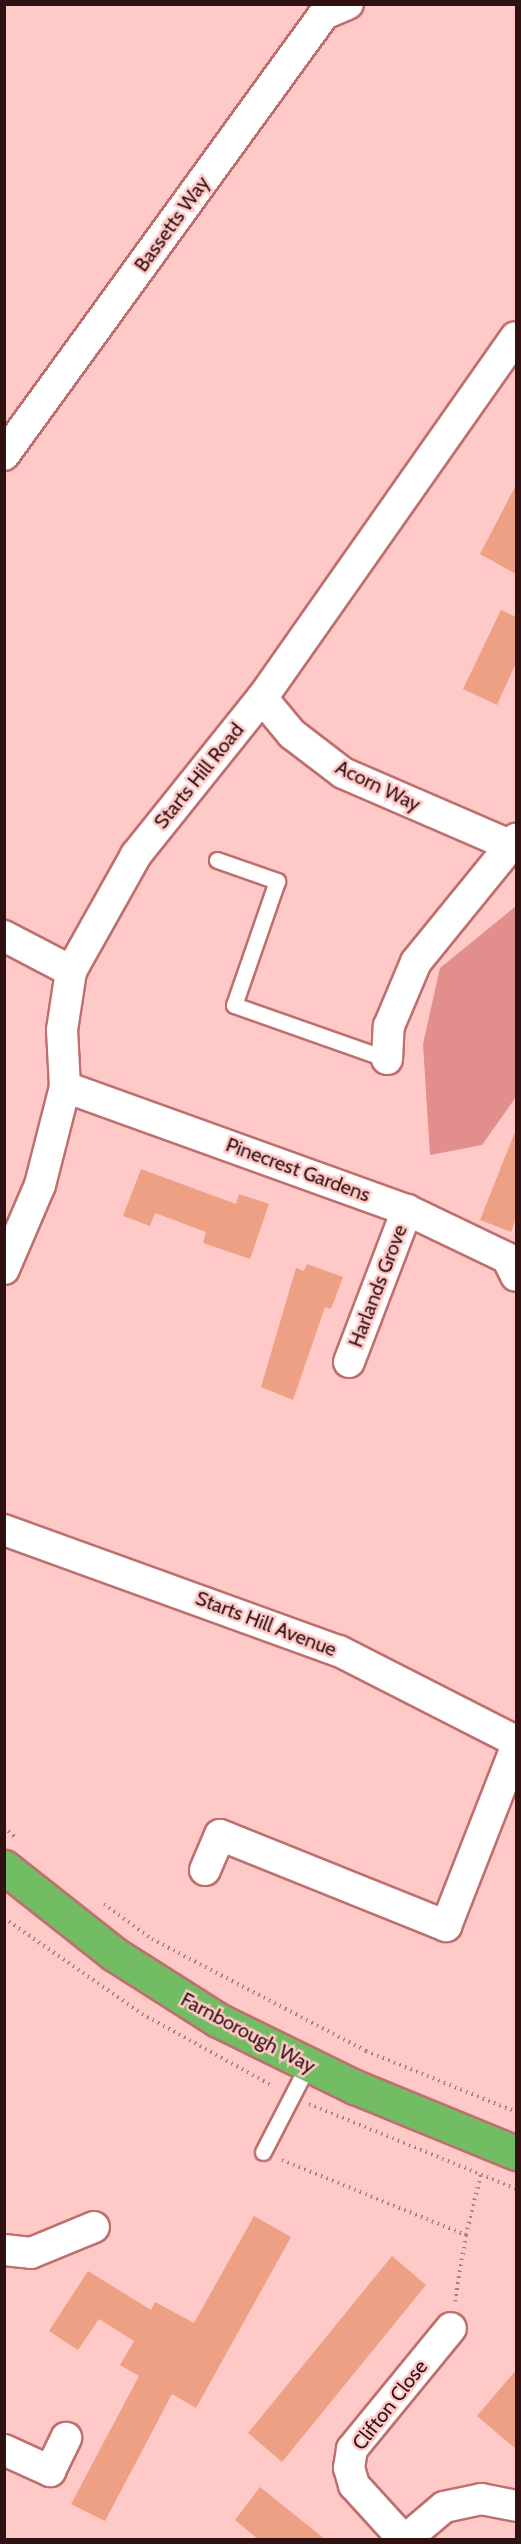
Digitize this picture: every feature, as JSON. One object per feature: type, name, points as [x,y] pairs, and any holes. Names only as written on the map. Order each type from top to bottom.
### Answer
[{"type":"highway","name":"Farnborough Way","points":[[14,1856],[147,1977],[308,2065],[503,2148]]},
{"type":"street","name":"Bassetts Way","points":[[4,455],[324,14],[348,4]]},
{"type":"street","name":"Starts Hill Road","points":[[4,1269],[40,1185],[65,1087],[62,1030],[71,971],[136,855],[262,698],[516,337]]},
{"type":"street","name":"Acorn Way","points":[[262,698],[292,735],[343,773],[514,843]]},
{"type":"street","points":[[387,1059],[389,1026],[417,962],[438,929],[514,843]]},
{"type":"street","points":[[4,936],[71,971]]},
{"type":"street","name":"Pinecrest Gardens","points":[[65,1087],[407,1210],[513,1261]]},
{"type":"street","name":"Harlands Grove","points":[[349,1362],[407,1210]]},
{"type":"street","name":"Starts Hill Avenue","points":[[4,1530],[339,1651],[516,1741]]},
{"type":"street","points":[[205,1869],[220,1835],[446,1926],[516,1747]]},
{"type":"street","points":[[4,2250],[31,2253],[94,2227]]},
{"type":"street","name":"Clifton Close","points":[[404,2540],[354,2485],[349,2468],[352,2449],[451,2328]]},
{"type":"street","points":[[4,2450],[50,2471],[66,2438]]},
{"type":"street","points":[[404,2540],[444,2507],[481,2499],[516,2506]]},
{"type":"lane","points":[[216,860],[278,881],[234,1005],[387,1059]]},
{"type":"lane","points":[[263,2152],[308,2065]]},
{"type":"path","points":[[4,1827],[14,1856]]},
{"type":"path","points":[[96,1899],[152,1939],[366,2051],[516,2112]]},
{"type":"path","points":[[451,2328],[466,2235],[503,2148]]},
{"type":"path","points":[[263,2152],[466,2235]]},
{"type":"shaded area","points":[[516,906],[516,1097],[482,1145],[430,1155],[423,1044],[440,968]]},
{"type":"building","points":[[516,485],[516,574],[480,554]]},
{"type":"building","points":[[501,610],[516,617],[516,663],[497,705],[463,689]]},
{"type":"building","points":[[515,1132],[516,1218],[511,1232],[480,1220]]},
{"type":"building","points":[[141,1169],[236,1204],[239,1194],[269,1204],[250,1259],[203,1243],[206,1232],[155,1213],[150,1226],[123,1216]]},
{"type":"building","points":[[307,1264],[343,1277],[331,1309],[325,1307],[293,1400],[261,1387],[296,1268],[304,1271]]},
{"type":"building","points":[[254,2216],[291,2237],[196,2408],[172,2394],[105,2521],[71,2504],[139,2376],[120,2365],[134,2341],[99,2319],[78,2350],[49,2331],[88,2271],[151,2310],[155,2302],[194,2323]]},
{"type":"building","points":[[392,2256],[426,2285],[282,2462],[248,2433]]},
{"type":"building","points":[[516,2370],[516,2449],[477,2416]]},
{"type":"building","points":[[260,2487],[326,2540],[259,2540],[235,2520]]}]
